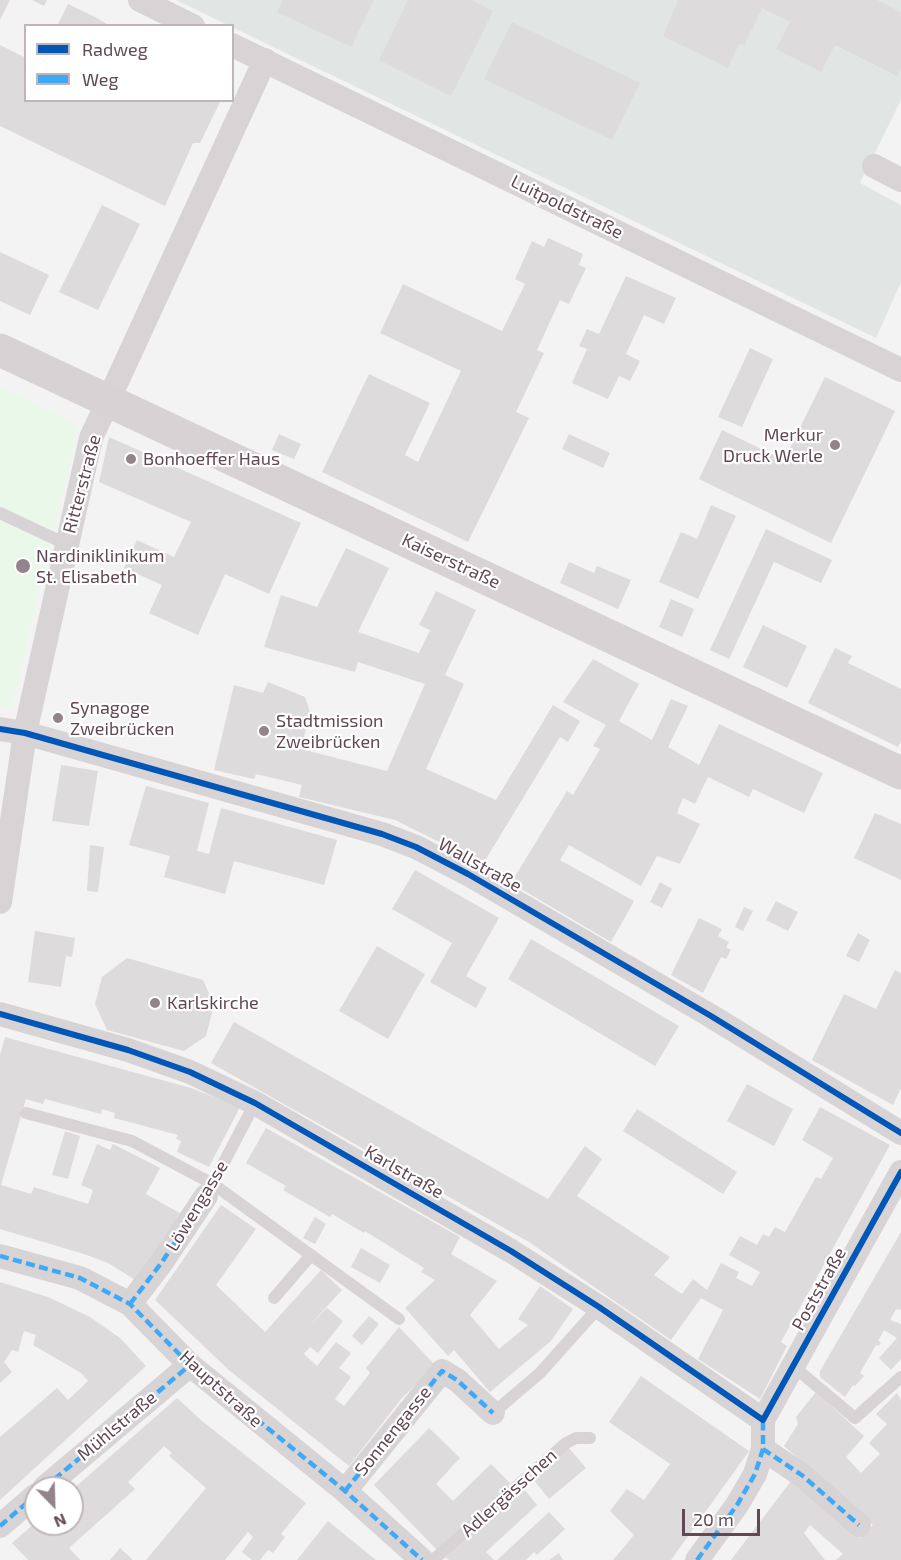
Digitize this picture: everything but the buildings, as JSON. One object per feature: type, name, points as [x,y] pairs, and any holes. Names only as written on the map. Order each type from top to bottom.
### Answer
[{"type":"street","points":[[140,0],[189,24]]},
{"type":"street","name":"Luitpoldstraße","points":[[234,46],[901,370]]},
{"type":"street","name":"Ritterstraße","points":[[0,902],[25,733],[91,438],[265,60]]},
{"type":"street","points":[[874,166],[901,180]]},
{"type":"street","name":"Kaiserstraße","points":[[0,350],[901,773]]},
{"type":"street","name":"Wallstraße","points":[[0,729],[25,733],[382,834],[416,847],[468,874],[711,1016],[901,1133]]},
{"type":"street","name":"Karlstraße","points":[[0,1014],[128,1050],[189,1072],[255,1103],[511,1251],[599,1307],[763,1420]]},
{"type":"street","name":"Poststraße","points":[[697,1560],[737,1505],[755,1474],[763,1449],[763,1420],[901,1172]]},
{"type":"street","name":"Löwengasse","points":[[130,1304],[162,1262],[209,1190]]},
{"type":"street","name":"Hauptstraße","points":[[0,1256],[80,1278],[130,1304],[190,1365],[345,1491],[422,1560]]},
{"type":"street","name":"Mühlstraße","points":[[58,1476],[190,1365]]},
{"type":"street","name":"Sonnengasse","points":[[345,1491],[442,1371],[457,1380],[493,1413]]},
{"type":"street","points":[[763,1449],[803,1476],[859,1525]]},
{"type":"street","points":[[0,1526],[24,1505]]},
{"type":"lane","points":[[0,513],[66,544]]},
{"type":"lane","name":"Löwengasse","points":[[209,1190],[255,1103]]},
{"type":"lane","points":[[26,1113],[132,1141],[311,1255],[399,1319]]},
{"type":"lane","points":[[274,1298],[311,1255]]},
{"type":"lane","name":"Sonnengasse","points":[[493,1413],[540,1374],[599,1307]]},
{"type":"lane","points":[[793,1365],[855,1418],[901,1377]]},
{"type":"lane","name":"Adlergässchen","points":[[433,1560],[566,1443],[576,1438],[590,1438]]},
{"type":"shaded area","points":[[176,0],[901,0],[901,100],[860,183],[901,205],[901,282],[876,338],[234,28],[234,24],[226,24]]},
{"type":"shaded area","name":"Nardiniklinikum St. Elisabeth","points":[[0,387],[78,426],[11,709],[0,706]]},
{"type":"marked path","points":[[130,1304],[162,1262],[206,1196]]},
{"type":"marked path","points":[[0,1256],[80,1278],[130,1304],[190,1365],[345,1491],[422,1560]]},
{"type":"marked path","points":[[58,1476],[190,1365]]},
{"type":"marked path","points":[[345,1491],[442,1371],[457,1380],[493,1413]]},
{"type":"marked path","points":[[697,1560],[737,1505],[755,1474],[763,1449],[763,1420]]},
{"type":"marked path","points":[[763,1449],[803,1476],[859,1525]]},
{"type":"marked path","points":[[0,1526],[24,1505]]},
{"type":"cycle path","points":[[0,729],[25,733],[382,834],[416,847],[468,874],[711,1016],[901,1133]]},
{"type":"cycle path","points":[[0,1014],[128,1050],[190,1072],[255,1103],[511,1251],[599,1307],[763,1420],[901,1172]]},
{"type":"place","name":"Merkur Druck Werle","points":[[835,445]]},
{"type":"place","name":"Bonhoeffer Haus","points":[[131,459]]},
{"type":"place","name":"Nardiniklinikum St. Elisabeth","points":[[23,566]]},
{"type":"place","name":"Synagoge Zweibrücken","points":[[58,718]]},
{"type":"place","name":"Stadtmission Zweibrücken","points":[[264,731]]},
{"type":"place","name":"Karlskirche","points":[[155,1003]]}]
